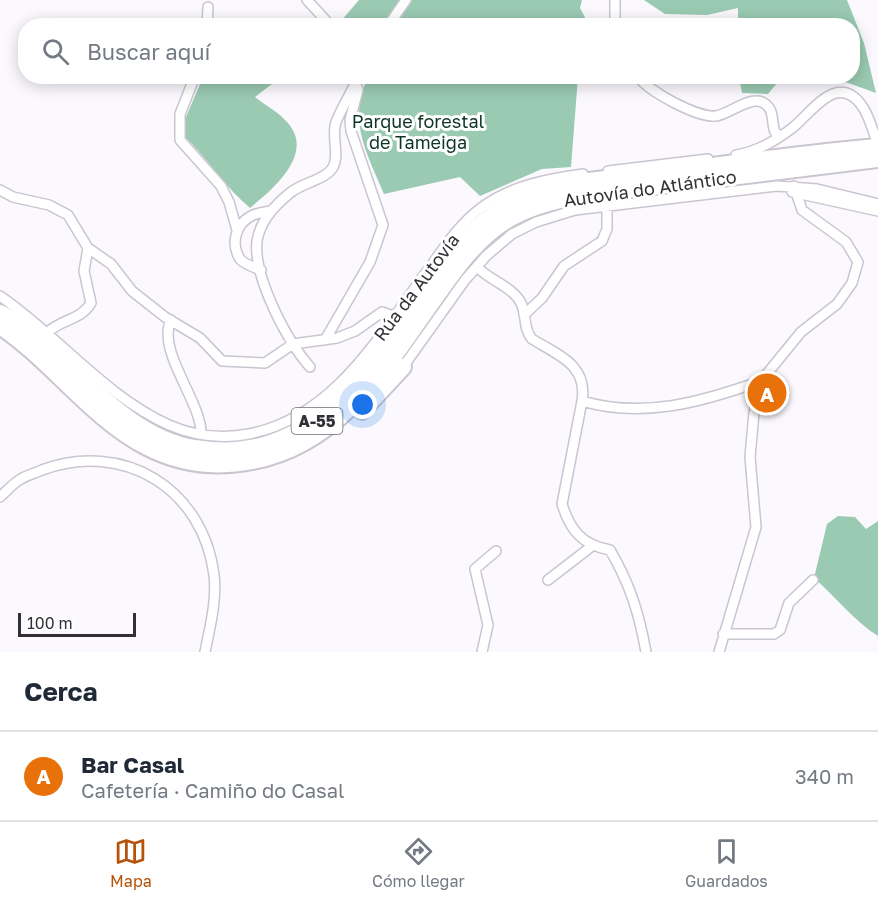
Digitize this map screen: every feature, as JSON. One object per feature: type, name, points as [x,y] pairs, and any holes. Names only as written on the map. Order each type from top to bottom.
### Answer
[{"type":"highway","name":"Autovía do Atlántico","points":[[0,326],[22,341],[113,424],[146,447],[171,457],[202,464],[238,464],[278,456],[307,442],[348,412],[369,388],[459,265],[504,222],[542,204],[576,196],[859,155],[878,146]]},
{"type":"highway","name":"Autovía do Atlántico","points":[[0,313],[30,333],[123,415],[156,435],[193,447],[229,450],[251,448],[300,431],[324,416],[348,392],[380,353],[452,253],[487,219],[509,204],[556,187],[642,171],[683,170],[859,155],[878,159]]},
{"type":"highway","points":[[683,170],[712,158]]},
{"type":"highway","points":[[571,176],[642,171]]},
{"type":"highway","points":[[278,456],[302,450],[328,438],[363,411],[404,367]]},
{"type":"street","points":[[307,0],[324,18]]},
{"type":"street","points":[[394,18],[406,0]]},
{"type":"street","points":[[615,0],[615,18]]},
{"type":"street","points":[[207,18],[208,7]]},
{"type":"street","points":[[192,84],[180,114],[180,140],[224,191],[237,230],[236,249],[241,261],[261,270]]},
{"type":"street","points":[[310,367],[293,344],[271,301],[261,270],[257,242],[271,211],[291,191],[333,167],[336,159],[334,146],[336,123],[355,84]]},
{"type":"street","points":[[325,340],[370,262],[383,225],[351,131],[350,120],[357,84]]},
{"type":"street","points":[[644,84],[649,90],[659,95],[710,116],[726,113],[756,101],[764,103],[772,114],[777,132]]},
{"type":"street","points":[[642,171],[750,152],[760,147],[777,132],[798,123],[823,98],[839,93],[856,99],[862,106],[878,146]]},
{"type":"street","name":"Rúa da Autovía","points":[[0,296],[48,332],[133,405],[170,425],[222,437],[259,432],[277,427],[313,408],[338,386],[456,232],[481,208],[508,191],[571,176]]},
{"type":"street","points":[[795,189],[821,197],[877,205]]},
{"type":"street","points":[[719,652],[756,527],[750,458],[754,413],[761,381],[801,332],[837,304],[852,284],[858,262],[846,243],[802,210],[795,189]]},
{"type":"street","points":[[404,367],[477,267],[512,234],[536,222],[575,210],[626,206],[748,190],[817,189],[877,205]]},
{"type":"street","points":[[0,190],[13,197],[60,210],[73,221],[88,248],[111,264],[132,291],[200,338],[222,361],[265,363],[293,344],[325,340],[355,331],[382,312],[393,316]]},
{"type":"street","points":[[524,315],[542,298],[564,266],[602,241],[607,229],[607,208]]},
{"type":"street","points":[[237,230],[253,215],[271,211]]},
{"type":"street","points":[[48,332],[56,325],[82,315],[91,303],[84,271],[88,248]]},
{"type":"street","points":[[477,267],[510,291],[520,302],[527,334],[573,364],[578,370],[582,401],[562,504],[567,519],[592,546],[610,549],[621,568],[638,609],[646,652]]},
{"type":"street","points":[[171,320],[168,338],[179,374],[199,419],[201,434]]},
{"type":"street","points":[[582,401],[605,408],[678,407],[761,381]]},
{"type":"street","points":[[0,496],[21,478],[63,463],[93,459],[122,464],[151,475],[178,494],[206,540],[214,575],[213,612],[205,652]]},
{"type":"street","points":[[548,580],[592,546]]},
{"type":"street","points":[[482,652],[488,625],[476,569],[496,551]]},
{"type":"street","points":[[723,634],[774,634],[780,630],[789,603],[813,580]]},
{"type":"green space","points":[[359,0],[582,0],[580,8],[585,18],[343,18]]},
{"type":"green space","points":[[644,0],[847,0],[854,18],[738,18],[738,8],[707,15],[665,14]]},
{"type":"green space","points":[[860,33],[864,43],[876,93],[851,84],[860,84]]},
{"type":"green space","points":[[200,84],[272,84],[255,97],[282,117],[294,132],[297,145],[294,157],[280,180],[250,208],[184,136],[186,117]]},
{"type":"green space","name":"Parque forestal de Tameiga","points":[[365,84],[577,84],[571,167],[542,169],[480,196],[460,177],[384,194],[362,137],[359,108]]},
{"type":"green space","points":[[740,84],[776,84],[768,94],[742,93]]},
{"type":"green space","points":[[838,516],[855,517],[866,529],[878,521],[878,636],[853,616],[814,578],[827,524]]},
{"type":"place","name":"Bar Casal","points":[[767,393]]}]
